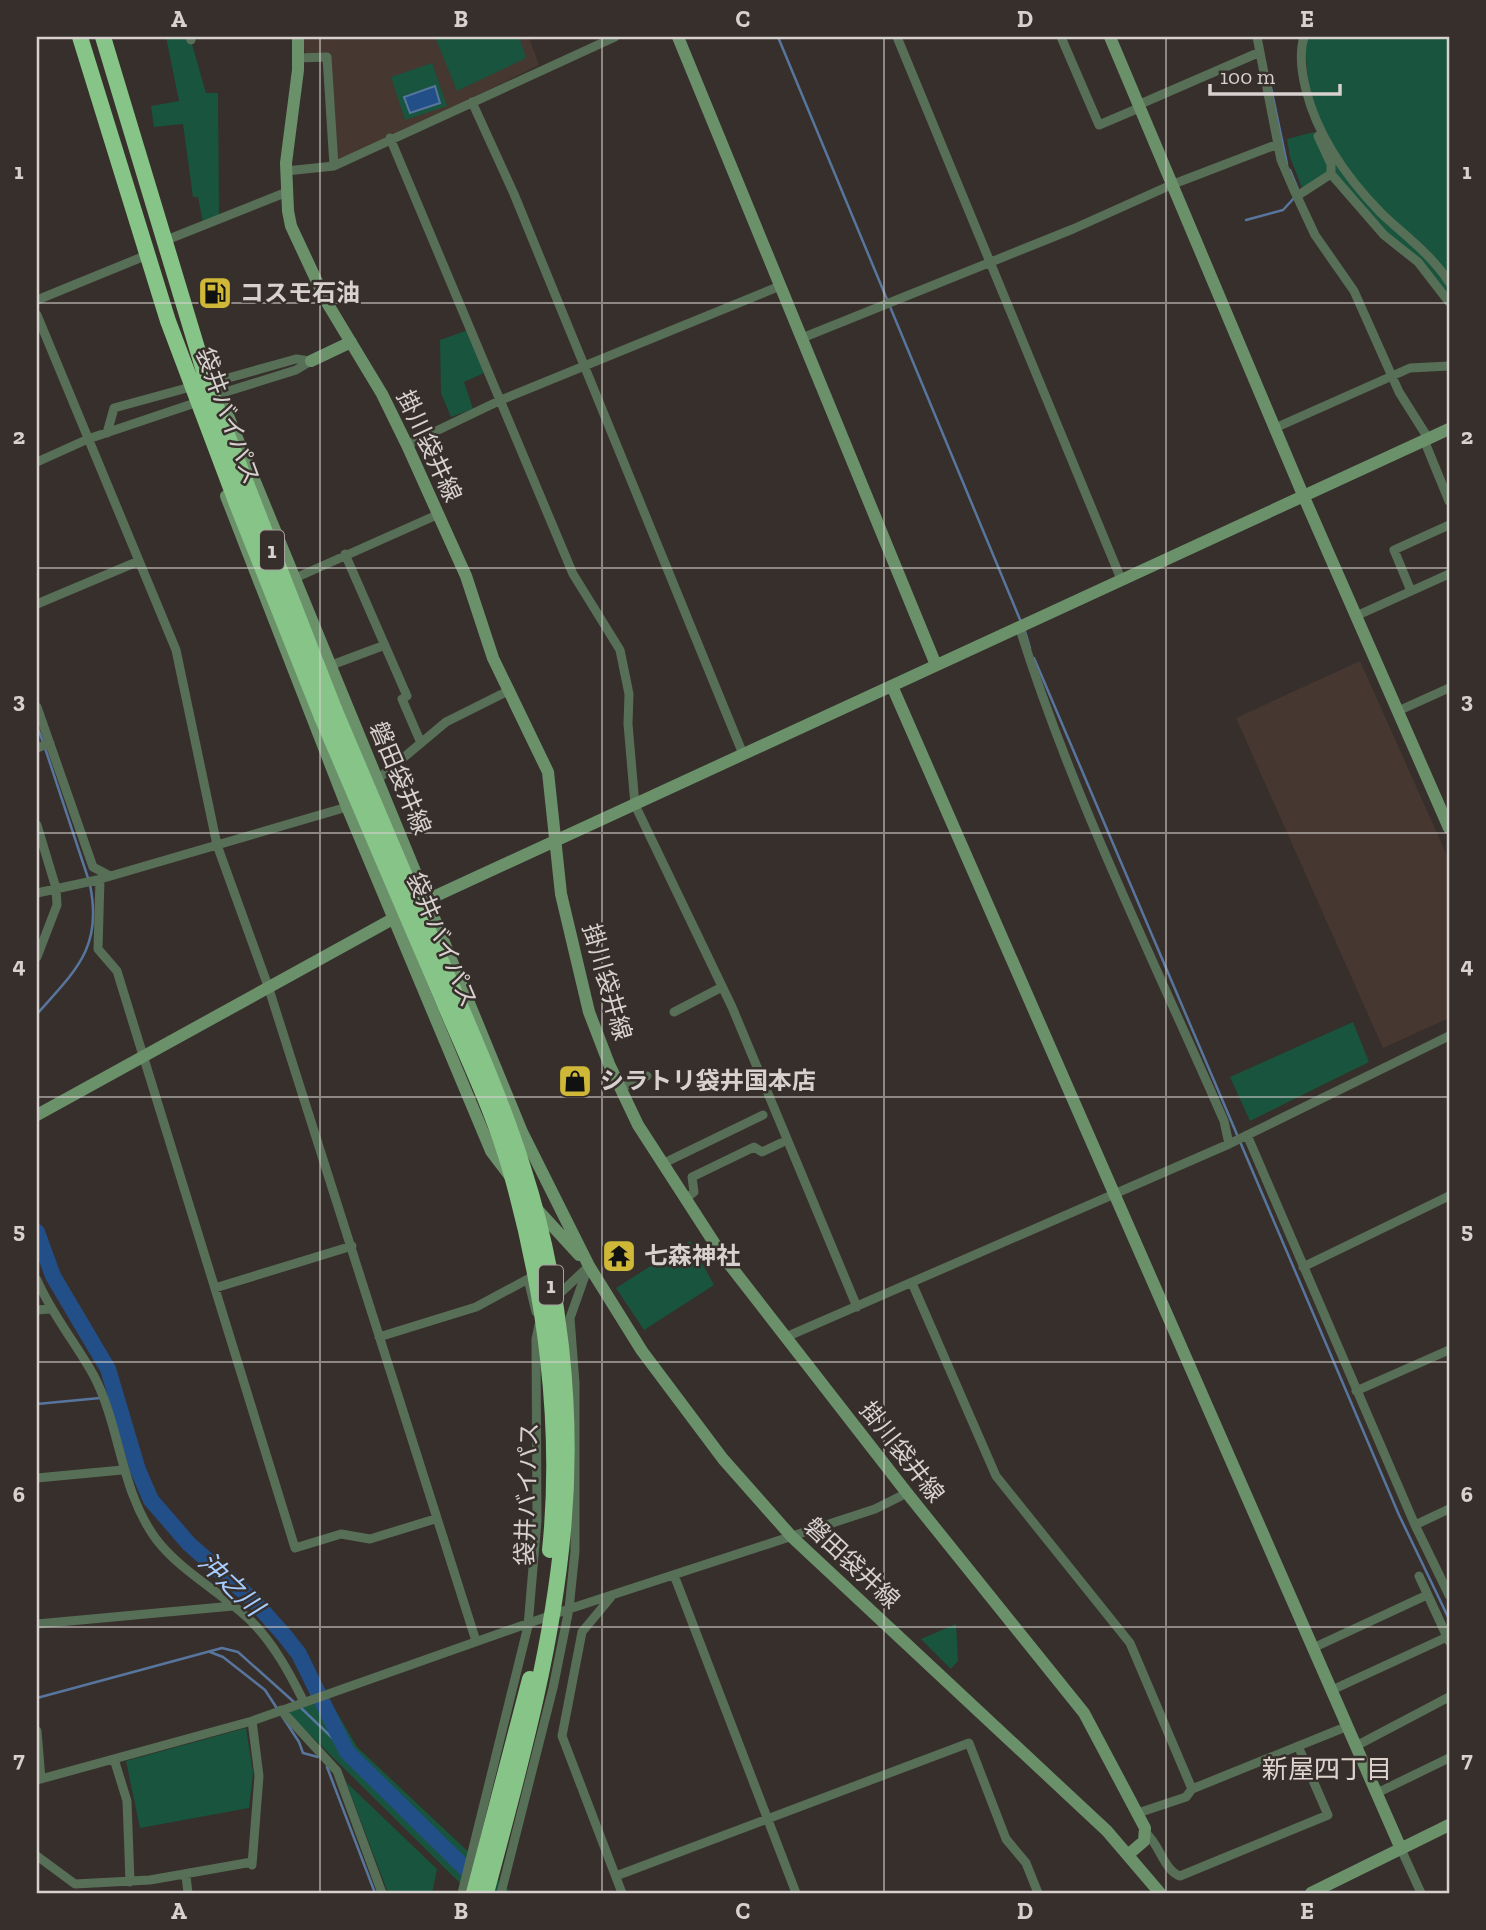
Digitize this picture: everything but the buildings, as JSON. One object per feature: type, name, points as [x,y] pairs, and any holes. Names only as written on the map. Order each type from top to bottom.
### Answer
[{"type":"highway","name":"袋井バイパス","points":[[80,37],[168,318],[237,504],[497,1093],[524,1168],[540,1230],[560,1342],[565,1482],[557,1585],[536,1702],[486,1893]]},
{"type":"highway","name":"袋井バイパス","points":[[103,37],[210,391],[328,713],[484,1097],[511,1171],[536,1282],[549,1377],[554,1481],[552,1532],[540,1629],[526,1698],[474,1893]]},
{"type":"main road","name":"掛川袋井線","points":[[298,37],[286,170],[291,226],[326,301],[382,394],[407,445],[466,576],[493,658],[548,772],[561,894],[586,999],[621,1088],[662,1164],[722,1255],[907,1493],[1084,1713],[1147,1834]]},
{"type":"main road","points":[[678,37],[936,665]]},
{"type":"main road","points":[[1110,37],[1303,495],[1449,828]]},
{"type":"main road","name":"磐田袋井線","points":[[182,302],[197,326],[214,382],[293,579],[429,899],[522,1132],[589,1266],[642,1351],[672,1392],[723,1459],[792,1537],[988,1717],[1129,1854]]},
{"type":"main road","name":"磐田袋井線","points":[[168,318],[192,404],[347,807],[491,1151],[524,1194],[589,1266]]},
{"type":"main road","points":[[311,361],[351,342]]},
{"type":"main road","points":[[37,1115],[394,916],[1449,429]]},
{"type":"main road","points":[[892,686],[1401,1849]]},
{"type":"main road","points":[[1313,1893],[1449,1825]]},
{"type":"main road","points":[[1147,1834],[1129,1854],[1160,1893]]},
{"type":"street","points":[[286,170],[334,166],[615,37]]},
{"type":"street","points":[[897,37],[1121,579]]},
{"type":"street","points":[[1061,37],[1099,125],[1259,52]]},
{"type":"street","points":[[1256,37],[1278,144],[1297,196],[1322,246],[1354,290],[1392,377],[1426,439],[1446,486],[1449,501]]},
{"type":"street","points":[[1304,37],[1302,64],[1311,110],[1331,174],[1384,235],[1419,262],[1449,302]]},
{"type":"street","points":[[298,58],[327,57],[334,166]]},
{"type":"street","points":[[472,102],[585,366],[743,754]]},
{"type":"street","points":[[1311,110],[1349,177],[1381,213],[1427,254],[1449,282]]},
{"type":"street","points":[[390,138],[573,573],[620,650],[629,694],[628,724],[635,805],[722,987],[857,1307]]},
{"type":"street","points":[[802,338],[990,260],[1073,229],[1171,185],[1278,144]]},
{"type":"street","points":[[1297,196],[1331,174]]},
{"type":"street","points":[[164,241],[287,192]]},
{"type":"street","points":[[37,298],[147,255]]},
{"type":"street","points":[[407,445],[501,400],[780,286]]},
{"type":"street","points":[[37,315],[176,650],[217,845],[268,986],[475,1642]]},
{"type":"street","points":[[214,382],[296,359],[311,361]]},
{"type":"street","points":[[219,394],[296,370],[311,361]]},
{"type":"street","points":[[1275,428],[1419,365],[1449,366]]},
{"type":"street","points":[[107,433],[114,408],[187,388]]},
{"type":"street","points":[[37,461],[88,439],[192,404]]},
{"type":"street","points":[[293,579],[439,514]]},
{"type":"street","points":[[1411,591],[1394,550],[1449,525]]},
{"type":"street","points":[[345,554],[407,695],[402,699],[421,743]]},
{"type":"street","points":[[37,604],[139,561]]},
{"type":"street","points":[[1356,615],[1449,574]]},
{"type":"street","points":[[1019,626],[1038,686],[1072,773],[1224,1121],[1231,1143]]},
{"type":"street","points":[[329,666],[385,645]]},
{"type":"street","points":[[1398,711],[1449,688]]},
{"type":"street","points":[[378,779],[446,722],[510,690]]},
{"type":"street","points":[[37,707],[43,745],[93,867],[102,878],[98,949],[117,971],[295,1548],[341,1534],[370,1539],[435,1519]]},
{"type":"street","points":[[37,893],[82,884],[347,807]]},
{"type":"street","points":[[37,825],[56,888],[57,905],[37,957]]},
{"type":"street","points":[[674,1012],[722,987]]},
{"type":"street","points":[[786,1337],[1231,1143],[1449,1036]]},
{"type":"street","points":[[621,1088],[646,1076]]},
{"type":"street","points":[[662,1164],[763,1115]]},
{"type":"street","points":[[1246,1136],[1415,1525],[1449,1595]]},
{"type":"street","points":[[685,1199],[694,1192],[692,1177],[754,1147],[762,1152],[780,1143]]},
{"type":"street","points":[[1303,1267],[1449,1196]]},
{"type":"street","points":[[215,1287],[352,1246]]},
{"type":"street","points":[[462,1893],[528,1626],[537,1521],[536,1339],[540,1320],[553,1300],[589,1266]]},
{"type":"street","points":[[501,1893],[553,1688],[569,1609],[575,1551],[575,1383],[570,1318],[589,1266]]},
{"type":"street","points":[[379,1337],[477,1307],[528,1279],[532,1302],[540,1320]]},
{"type":"street","points":[[37,1280],[50,1309],[93,1376],[112,1421],[122,1470],[154,1537],[173,1560],[254,1624],[288,1670],[304,1702]]},
{"type":"street","points":[[912,1283],[996,1476],[1129,1643],[1192,1789]]},
{"type":"street","points":[[37,1310],[50,1309]]},
{"type":"street","points":[[1356,1391],[1449,1350]]},
{"type":"street","points":[[37,1478],[122,1470]]},
{"type":"street","points":[[37,1731],[39,1779],[252,1721],[475,1642],[528,1626],[569,1609],[792,1537],[875,1508],[907,1493]]},
{"type":"street","points":[[1415,1525],[1449,1509]]},
{"type":"street","points":[[674,1575],[796,1893]]},
{"type":"street","points":[[1332,1690],[1448,1640],[1419,1576]]},
{"type":"street","points":[[1313,1648],[1427,1595]]},
{"type":"street","points":[[613,1596],[582,1632],[562,1736],[622,1893]]},
{"type":"street","points":[[37,1624],[233,1605]]},
{"type":"street","points":[[1356,1746],[1449,1697]]},
{"type":"street","points":[[281,1710],[337,1771],[382,1893]]},
{"type":"street","points":[[37,1856],[75,1884],[186,1876],[252,1864],[259,1776],[252,1721]]},
{"type":"street","points":[[1138,1813],[1186,1797],[1192,1789],[1348,1726]]},
{"type":"street","points":[[616,1877],[968,1743],[1006,1839],[1027,1863],[1038,1893]]},
{"type":"street","points":[[1147,1834],[1154,1840],[1173,1874],[1180,1876],[1328,1815],[1298,1746]]},
{"type":"street","points":[[1377,1793],[1449,1758]]},
{"type":"street","points":[[114,1759],[127,1801],[130,1882]]},
{"type":"street","points":[[1401,1849],[1421,1893]]},
{"type":"street","points":[[186,1876],[188,1893]]},
{"type":"shaded area","points":[[302,37],[529,37],[539,65],[336,164],[327,58],[305,53]]},
{"type":"shaded area","points":[[1360,661],[1449,860],[1449,1018],[1383,1048],[1236,718]]},
{"type":"green space","points":[[166,37],[190,37],[206,93],[218,93],[219,215],[203,223],[198,197],[193,197],[183,124],[154,127],[151,106],[179,101]]},
{"type":"green space","points":[[435,37],[519,37],[526,58],[457,91]]},
{"type":"green space","points":[[1304,37],[1449,37],[1449,302],[1331,174],[1302,188],[1290,157],[1287,139],[1314,132],[1321,145],[1311,110]]},
{"type":"green space","points":[[432,63],[447,106],[405,120],[391,77]]},
{"type":"green space","points":[[468,330],[484,373],[464,382],[473,409],[451,417],[441,393],[440,340]]},
{"type":"green space","points":[[1353,1022],[1369,1062],[1250,1121],[1230,1077]]},
{"type":"green space","points":[[690,1241],[714,1285],[644,1330],[616,1288]]},
{"type":"green space","points":[[956,1624],[958,1661],[951,1669],[921,1639]]},
{"type":"green space","points":[[329,1699],[357,1747],[512,1893],[470,1893],[287,1712]]},
{"type":"green space","points":[[246,1728],[253,1773],[249,1808],[140,1828],[126,1761]]},
{"type":"green space","points":[[346,1782],[437,1869],[432,1893],[388,1893]]},
{"type":"water","points":[[435,86],[440,103],[410,113],[404,97]]},
{"type":"waterway","points":[[778,37],[1021,622]]},
{"type":"waterway","points":[[1269,78],[1287,164]]},
{"type":"waterway","points":[[1290,170],[1299,192]]},
{"type":"waterway","points":[[1246,220],[1283,210],[1295,197]]},
{"type":"waterway","points":[[1024,628],[1030,648]]},
{"type":"waterway","points":[[1034,658],[1399,1515],[1449,1619]]},
{"type":"waterway","points":[[37,726],[43,742]]},
{"type":"waterway","points":[[45,748],[88,878]]},
{"type":"waterway","points":[[37,1014],[83,957],[93,926],[90,885]]},
{"type":"waterway","name":"沖之川","points":[[37,1232],[53,1276],[108,1369],[138,1470],[151,1500],[189,1544],[254,1601],[285,1636],[299,1654],[347,1752],[479,1882]]},
{"type":"waterway","points":[[106,1397],[118,1396]]},
{"type":"waterway","points":[[37,1404],[100,1398]]},
{"type":"waterway","points":[[37,1698],[222,1648],[238,1652],[294,1702]]},
{"type":"waterway","points":[[210,1652],[223,1657],[265,1690],[299,1742],[303,1753],[318,1757]]},
{"type":"waterway","points":[[299,1706],[347,1752]]},
{"type":"waterway","points":[[327,1767],[375,1893]]},
{"type":"place","name":"コスモ石油","points":[[215,293]]},
{"type":"place","name":"シラトリ袋井国本店","points":[[575,1081]]},
{"type":"place","name":"七森神社","points":[[619,1256]]},
{"type":"district","name":"新屋四丁目","points":[[1327,1769]]}]
